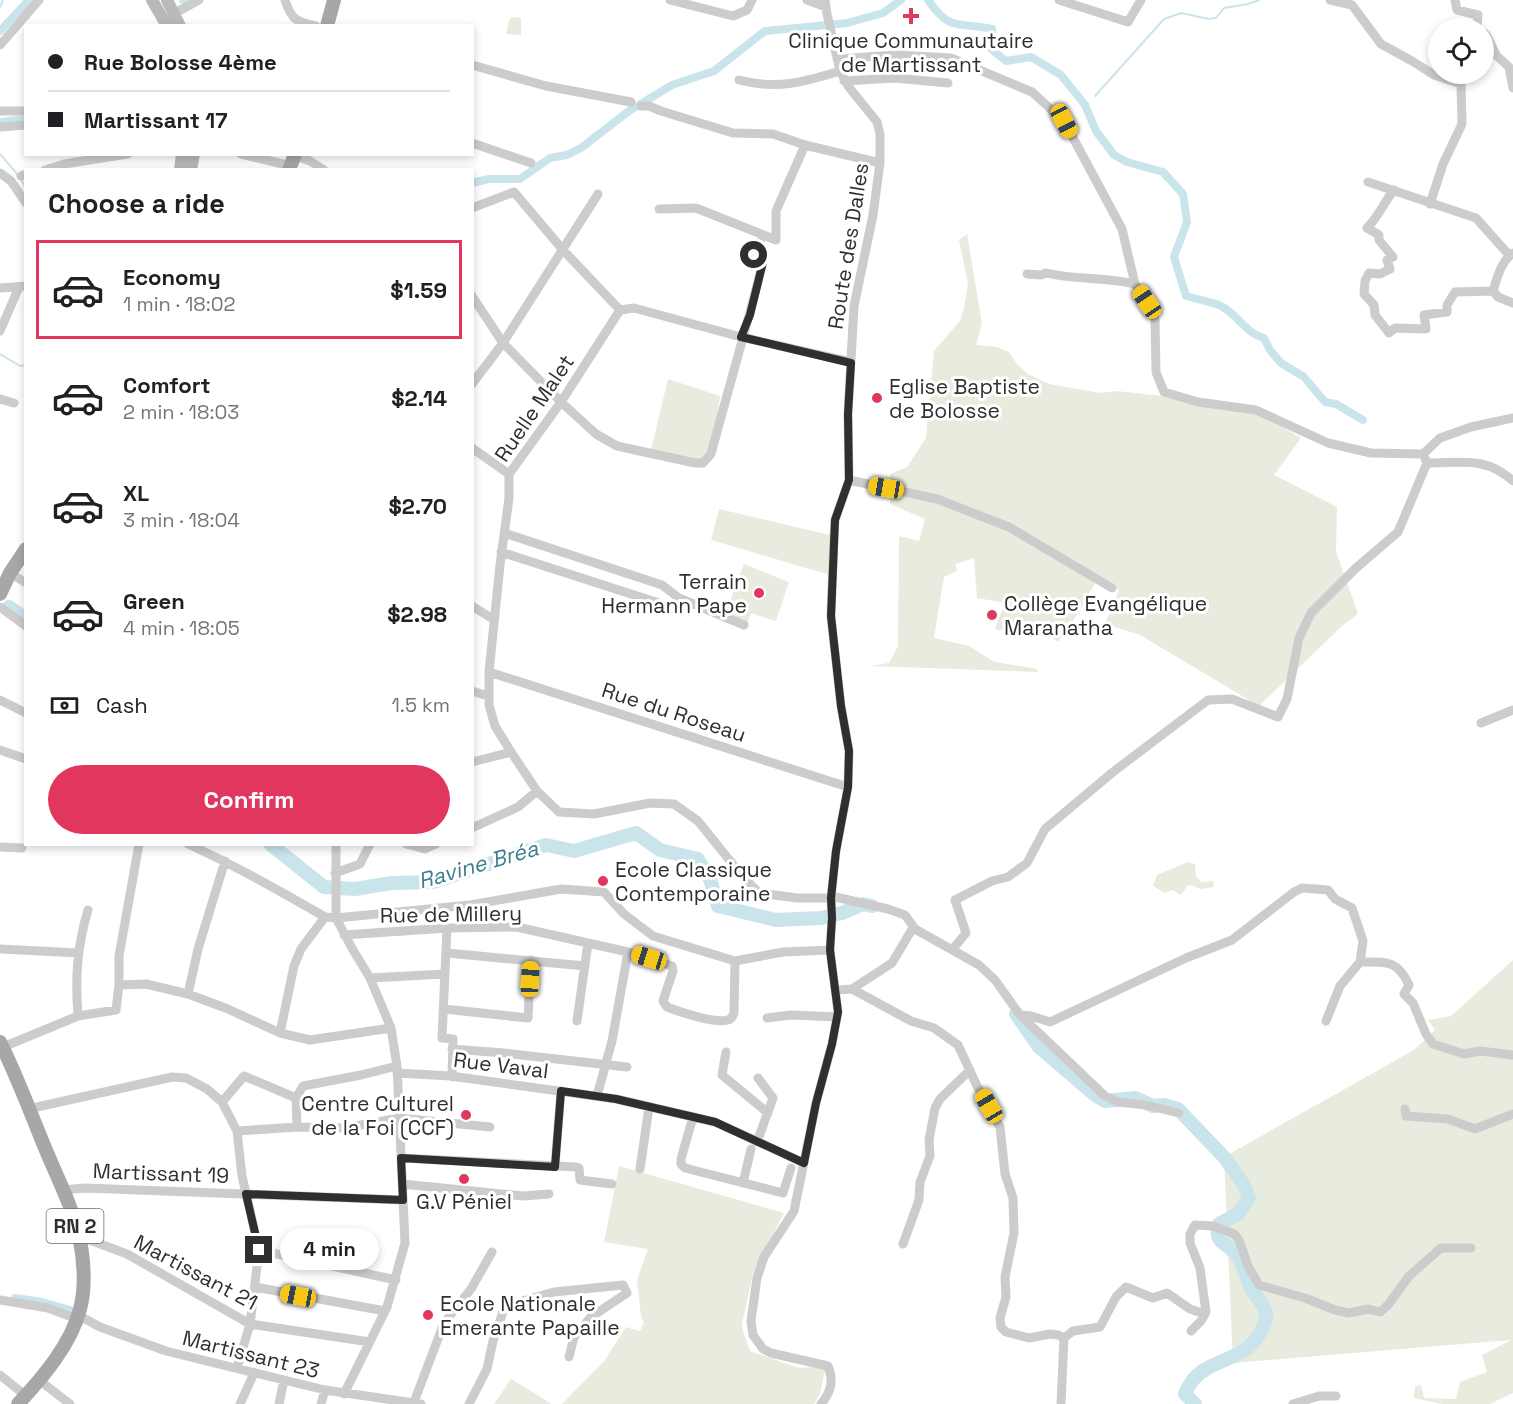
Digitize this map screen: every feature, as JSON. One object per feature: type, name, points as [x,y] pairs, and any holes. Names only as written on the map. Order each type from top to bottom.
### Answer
[{"type":"main road","points":[[152,0],[166,24]]},
{"type":"main road","points":[[166,0],[179,24]]},
{"type":"main road","points":[[328,24],[334,0]]},
{"type":"main road","points":[[0,594],[24,552]]},
{"type":"main road","name":"RN 2","points":[[1,1044],[79,1236],[82,1266],[82,1294],[78,1317],[60,1350],[22,1400]]},
{"type":"street","points":[[0,45],[39,0]]},
{"type":"street","points":[[175,13],[199,0]]},
{"type":"street","points":[[285,0],[290,14],[295,19],[310,24]]},
{"type":"street","points":[[670,0],[733,16],[747,10],[752,0]]},
{"type":"street","points":[[807,0],[826,7]]},
{"type":"street","points":[[1059,0],[1128,22],[1140,0]]},
{"type":"street","points":[[1330,0],[1352,5],[1381,44],[1434,75],[1461,84],[1462,124],[1443,164],[1430,204]]},
{"type":"street","points":[[1455,0],[1457,10],[1478,15],[1478,18]]},
{"type":"street","name":"Route des Dalles","points":[[821,1404],[830,1394],[832,1375],[828,1366],[771,1353],[763,1349],[753,1335],[751,1321],[757,1278],[764,1257],[794,1211],[837,1017],[836,990],[830,950],[831,897],[836,851],[848,787],[849,751],[841,706],[831,616],[835,520],[849,480],[848,414],[854,306],[873,215],[880,163],[880,134],[877,122],[844,81],[826,7]]},
{"type":"street","points":[[1494,51],[1509,67],[1513,88]]},
{"type":"street","points":[[837,59],[896,55],[951,58],[1032,92],[1064,121],[1122,229],[1135,284],[1155,319],[1156,372],[1164,392],[1198,402],[1256,410],[1328,443],[1371,453],[1483,463],[1502,471],[1513,481]]},
{"type":"street","points":[[474,66],[546,86],[631,102]]},
{"type":"street","points":[[739,80],[756,84],[785,85],[801,83],[840,71]]},
{"type":"street","points":[[844,81],[895,78],[948,83]]},
{"type":"street","points":[[641,106],[649,106],[733,133],[773,134],[805,145],[880,163]]},
{"type":"street","points":[[0,111],[24,111]]},
{"type":"street","points":[[0,127],[24,125]]},
{"type":"street","points":[[474,144],[531,163]]},
{"type":"street","points":[[659,209],[696,208],[776,240],[776,211],[805,145]]},
{"type":"street","points":[[51,168],[115,156]]},
{"type":"street","points":[[254,156],[292,162],[310,161],[321,168]]},
{"type":"street","points":[[0,173],[11,181],[24,200]]},
{"type":"street","points":[[1368,182],[1476,218],[1511,254],[1499,273],[1493,291]]},
{"type":"street","points":[[1394,190],[1383,203],[1375,220],[1367,228],[1379,236],[1379,240],[1393,257],[1387,260],[1390,269],[1380,274],[1369,273],[1365,281],[1364,294],[1374,305],[1375,315],[1389,333],[1395,328],[1426,329],[1424,315],[1447,312],[1447,305],[1455,292],[1493,291]]},
{"type":"street","points":[[474,207],[514,192],[563,250],[620,310],[634,308],[741,337],[851,363]]},
{"type":"street","points":[[474,381],[503,343],[598,194]]},
{"type":"street","points":[[474,299],[503,343],[596,434],[617,446],[703,463],[711,454],[741,337],[750,315],[763,262],[754,255],[763,235]]},
{"type":"street","points":[[1026,274],[1046,273],[1135,284]]},
{"type":"street","points":[[0,288],[22,287],[0,331]]},
{"type":"street","points":[[1493,291],[1498,297],[1513,303]]},
{"type":"street","name":"Ruelle Malet","points":[[620,310],[561,402],[509,474],[509,498],[493,619],[488,696],[495,726],[537,791],[559,812],[594,814],[650,803],[674,804],[698,821],[742,877],[759,893],[796,898],[831,897],[905,915],[915,929],[978,965],[995,980],[1020,1015],[1106,1096],[1118,1102],[1146,1105],[1179,1113]]},
{"type":"street","points":[[0,399],[14,403]]},
{"type":"street","points":[[952,950],[966,933],[955,900],[992,880],[1008,877],[1027,862],[1045,830],[1113,772],[1208,700],[1232,699],[1278,717],[1287,699],[1299,638],[1311,613],[1364,561],[1398,532],[1425,459],[1440,438],[1513,418]]},
{"type":"street","points":[[474,449],[509,474]]},
{"type":"street","points":[[849,480],[937,499],[1009,527],[1112,588]]},
{"type":"street","points":[[504,533],[662,585],[679,598],[744,625]]},
{"type":"street","points":[[501,552],[659,603]]},
{"type":"street","points":[[10,573],[24,582]]},
{"type":"street","points":[[0,607],[22,623]]},
{"type":"street","points":[[474,607],[493,619]]},
{"type":"street","name":"Rue du Roseau","points":[[489,672],[848,787]]},
{"type":"street","points":[[474,692],[488,696]]},
{"type":"street","points":[[0,700],[24,712]]},
{"type":"street","points":[[1481,723],[1513,710]]},
{"type":"street","points":[[0,750],[24,758]]},
{"type":"street","points":[[474,761],[511,752]]},
{"type":"street","points":[[474,827],[518,807],[537,791]]},
{"type":"street","points":[[1,1044],[78,1016],[116,1010],[118,956],[139,846]]},
{"type":"street","points":[[192,846],[225,861],[325,917],[336,918],[470,905],[561,889],[604,892],[624,915],[653,936],[735,961],[783,952],[830,950]]},
{"type":"street","points":[[336,846],[336,918],[370,978],[391,1028],[397,1069],[405,1243],[396,1280],[385,1311],[344,1394]]},
{"type":"street","points":[[335,882],[360,864],[369,846]]},
{"type":"street","points":[[414,846],[425,849],[432,846]]},
{"type":"street","points":[[0,847],[22,848]]},
{"type":"street","points":[[188,994],[198,949],[225,861]]},
{"type":"street","points":[[1020,1015],[1050,1022],[1186,958],[1232,940],[1302,888],[1328,890],[1335,898],[1352,908],[1363,942],[1360,962],[1340,986],[1326,1021]]},
{"type":"street","points":[[78,1016],[75,983],[80,940],[88,910]]},
{"type":"street","points":[[280,1033],[294,966],[301,949],[325,917]]},
{"type":"street","name":"Rue de Millery","points":[[344,935],[447,928],[518,927],[628,952],[672,966],[673,971],[663,1001],[667,1007],[717,1020],[728,1020],[734,1013],[735,961]]},
{"type":"street","points":[[447,928],[442,1038],[453,1039],[452,1077]]},
{"type":"street","points":[[836,990],[852,989],[892,963],[915,929]]},
{"type":"street","points":[[577,1021],[588,944]]},
{"type":"street","points":[[0,949],[79,952]]},
{"type":"street","points":[[447,952],[585,966]]},
{"type":"street","points":[[597,1096],[612,1041],[628,952]]},
{"type":"street","points":[[444,1009],[528,1017],[531,960]]},
{"type":"street","points":[[1360,962],[1388,962],[1398,968],[1409,985],[1404,994],[1413,1003],[1426,1034],[1433,1044],[1459,1054],[1480,1051],[1513,1055]]},
{"type":"street","points":[[370,978],[445,974]]},
{"type":"street","points":[[118,985],[146,984],[188,994],[228,1009],[280,1033],[310,1041],[391,1028]]},
{"type":"street","points":[[852,989],[910,1021],[934,1028],[958,1045],[1000,1126],[1005,1174],[1013,1198],[1014,1233],[1007,1266],[1006,1297],[1000,1318],[1001,1327],[1006,1332],[1029,1338],[1050,1334],[1064,1338]]},
{"type":"street","points":[[767,1018],[791,1015],[837,1017]]},
{"type":"street","points":[[452,1049],[627,1068]]},
{"type":"street","points":[[726,1052],[722,1075],[768,1113]]},
{"type":"street","name":"Rue Vaval","points":[[296,1098],[303,1086],[397,1069],[597,1096],[715,1122],[754,1145],[804,1163]]},
{"type":"street","points":[[903,1244],[919,1200],[920,1182],[930,1156],[929,1140],[935,1108],[939,1099],[970,1070]]},
{"type":"street","points":[[222,1102],[244,1076],[296,1098],[297,1126]]},
{"type":"street","points":[[28,1109],[172,1077],[198,1082],[222,1102],[237,1131],[242,1176],[259,1250],[250,1324],[237,1368]]},
{"type":"street","points":[[743,1183],[754,1145],[773,1098],[758,1078]]},
{"type":"street","points":[[555,1167],[561,1091]]},
{"type":"street","points":[[640,1169],[649,1107]]},
{"type":"street","points":[[1405,1109],[1406,1116],[1448,1119],[1475,1129],[1513,1114]]},
{"type":"street","points":[[693,1117],[681,1164],[688,1169],[783,1193],[791,1168]]},
{"type":"street","points":[[237,1131],[297,1126],[345,1128],[399,1118],[490,1127]]},
{"type":"street","points":[[401,1158],[579,1168],[580,1180],[612,1184]]},
{"type":"street","points":[[402,1184],[523,1196],[549,1194]]},
{"type":"street","name":"Martissant 19","points":[[62,1190],[86,1188],[403,1200]]},
{"type":"street","points":[[1191,1331],[1206,1312],[1200,1268],[1190,1243],[1190,1234],[1195,1225],[1213,1226],[1234,1234],[1239,1240],[1248,1266],[1259,1285],[1305,1298],[1335,1311],[1349,1313],[1368,1309],[1380,1312],[1388,1305],[1409,1276],[1441,1248],[1471,1248]]},
{"type":"street","name":"Martissant 21","points":[[79,1236],[127,1254],[250,1324],[370,1342]]},
{"type":"street","points":[[259,1250],[396,1280]]},
{"type":"street","points":[[417,1403],[444,1323],[471,1289],[492,1252]]},
{"type":"street","points":[[469,1404],[487,1370],[493,1341],[505,1306],[554,1292],[623,1285],[627,1293],[591,1317],[574,1337],[569,1357]]},
{"type":"street","points":[[255,1287],[385,1311]]},
{"type":"street","points":[[1061,1404],[1064,1338],[1073,1330],[1100,1327],[1116,1297],[1125,1287],[1153,1298],[1167,1293],[1190,1309],[1205,1314]]},
{"type":"street","name":"Martissant 23","points":[[0,1300],[48,1308],[78,1317],[165,1351],[254,1373],[382,1402],[417,1403]]},
{"type":"street","points":[[240,1404],[254,1373]]},
{"type":"street","points":[[0,1375],[22,1400]]},
{"type":"street","points":[[39,1380],[70,1404]]},
{"type":"street","points":[[279,1404],[284,1380]]},
{"type":"street","points":[[321,1404],[325,1390]]},
{"type":"street","points":[[1293,1404],[1319,1396],[1336,1396]]},
{"type":"shaded area","points":[[510,17],[521,18],[521,35],[506,34]]},
{"type":"shaded area","points":[[967,234],[982,323],[976,345],[997,347],[1009,352],[1016,363],[1028,374],[1049,384],[1100,393],[1117,391],[1171,397],[1213,405],[1266,417],[1301,438],[1274,475],[1337,507],[1336,551],[1358,614],[1342,626],[1259,706],[1140,635],[1105,624],[1119,590],[1099,576],[1079,612],[1058,642],[1030,621],[999,631],[995,628],[1005,603],[977,598],[974,558],[955,564],[957,571],[944,577],[934,638],[969,646],[995,662],[1037,669],[1038,672],[871,666],[889,663],[898,646],[899,536],[919,541],[925,519],[890,504],[890,474],[907,467],[926,438],[934,351],[960,321],[964,308],[968,284],[959,240]]},
{"type":"shaded area","points":[[668,379],[720,396],[712,451],[695,463],[651,450]]},
{"type":"shaded area","points":[[719,509],[834,536],[830,575],[711,540]]},
{"type":"shaded area","name":"Terrain Hermann Pape","points":[[744,564],[789,582],[776,621],[751,613],[747,624],[725,614]]},
{"type":"shaded area","points":[[1188,862],[1195,864],[1196,876],[1201,882],[1213,881],[1214,887],[1200,889],[1192,885],[1187,886],[1181,895],[1172,890],[1165,893],[1153,886],[1157,875]]},
{"type":"shaded area","points":[[1513,960],[1513,1393],[1490,1404],[1442,1404],[1414,1398],[1415,1386],[1421,1385],[1424,1398],[1456,1399],[1460,1382],[1487,1372],[1482,1355],[1511,1340],[1233,1363],[1224,1157],[1414,1050],[1435,1030],[1428,1020],[1451,1016]]},
{"type":"shaded area","points":[[619,1166],[784,1213],[753,1274],[742,1324],[743,1331],[750,1351],[799,1368],[826,1366],[820,1394],[814,1404],[562,1404],[605,1360],[626,1327],[640,1331],[644,1323],[641,1316],[637,1280],[648,1249],[604,1242]]},
{"type":"shaded area","points":[[511,1379],[552,1404],[494,1404]]},
{"type":"waterway","points":[[0,7],[3,0]]},
{"type":"waterway","points":[[0,31],[29,0]]},
{"type":"waterway","points":[[183,0],[190,3],[195,0]]},
{"type":"waterway","points":[[474,183],[489,179],[520,179],[550,158],[567,155],[581,148],[629,111],[672,85],[714,71],[765,31],[847,23],[883,13],[901,0]]},
{"type":"waterway","points":[[928,0],[949,22],[992,29],[991,49],[1006,61],[1031,57],[1061,75],[1085,105],[1096,131],[1114,155],[1127,162],[1163,172],[1183,194],[1187,222],[1174,257],[1186,296],[1215,304],[1231,313],[1252,332],[1264,338],[1281,363],[1304,377],[1325,402],[1336,404],[1363,420]]},
{"type":"waterway","points":[[1095,96],[1164,19],[1181,13],[1209,19],[1216,18],[1224,8],[1259,0]]},
{"type":"waterway","points":[[0,122],[24,119]]},
{"type":"waterway","points":[[0,154],[18,175]]},
{"type":"waterway","points":[[21,180],[24,185]]},
{"type":"waterway","points":[[0,354],[20,366],[24,365]]},
{"type":"waterway","name":"Ravine Bréa","points":[[9,607],[24,618]]},
{"type":"waterway","name":"Ravine Bréa","points":[[273,846],[324,887],[355,889],[392,883],[433,882],[546,845],[574,851],[636,833],[660,850],[698,859],[710,879],[718,906],[776,920],[822,918],[863,904],[872,906]]},
{"type":"waterway","name":"Ravine Bréa","points":[[1016,1014],[1039,1047],[1105,1101],[1135,1098],[1153,1106],[1164,1105],[1178,1109],[1224,1157],[1244,1185],[1249,1198],[1238,1214],[1219,1224],[1218,1235],[1240,1260],[1250,1286],[1265,1309],[1266,1320],[1256,1340],[1250,1346],[1206,1369],[1193,1380],[1185,1394],[1195,1404]]},
{"type":"waterway","points":[[15,1298],[42,1302],[70,1310]]},
{"type":"place","name":"Clinique Communautaire de Martissant","points":[[911,16]]},
{"type":"place","name":"Eglise Baptiste de Bolosse","points":[[877,398]]},
{"type":"place","name":"Terrain Hermann Pape","points":[[759,593]]},
{"type":"place","name":"Collège Evangélique Maranatha","points":[[992,615]]},
{"type":"place","name":"Ecole Classique Contemporaine","points":[[603,881]]},
{"type":"place","name":"Centre Culturel de la Foi (CCF)","points":[[466,1115]]},
{"type":"place","name":"G.V Péniel","points":[[464,1179]]},
{"type":"place","name":"Ecole Nationale Emerante Papaille","points":[[428,1315]]},
{"type":"route","points":[[259,1250],[246,1194],[403,1200],[401,1158],[555,1167],[561,1091],[616,1099],[715,1122],[804,1163],[838,1012],[830,950],[831,898],[836,851],[848,787],[849,751],[841,706],[831,616],[835,520],[849,480],[848,414],[851,363],[741,337],[750,315],[763,262],[754,255]]}]
